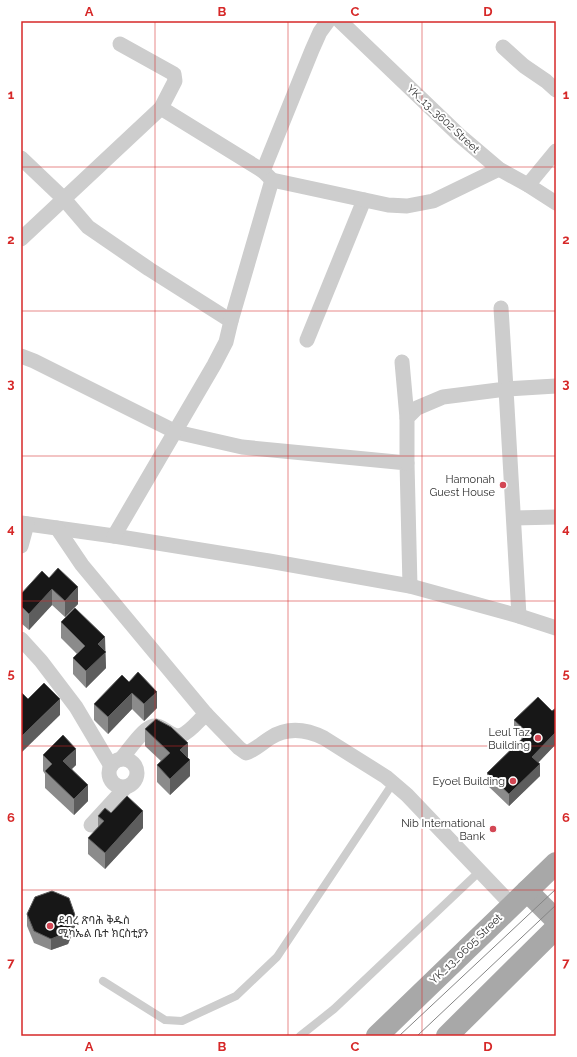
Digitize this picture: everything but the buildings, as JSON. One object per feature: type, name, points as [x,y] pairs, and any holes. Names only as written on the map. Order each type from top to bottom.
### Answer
[{"type":"main road","name":"YK_13_0605 Street","points":[[377,1036],[556,863]]},
{"type":"main road","points":[[519,898],[556,920]]},
{"type":"main road","points":[[447,1036],[556,928]]},
{"type":"street","points":[[114,536],[176,432],[226,342],[268,176],[312,50],[320,32],[328,21]]},
{"type":"street","name":"YK_13_3602 Street","points":[[340,21],[459,135],[498,169],[528,185],[556,203]]},
{"type":"street","points":[[21,239],[161,108],[175,81],[174,74],[120,44]]},
{"type":"street","points":[[503,48],[556,90]]},
{"type":"street","points":[[161,108],[268,176],[388,205],[407,206],[433,201],[498,169]]},
{"type":"street","points":[[528,185],[556,151]]},
{"type":"street","points":[[21,158],[64,199],[88,227],[149,269],[231,321]]},
{"type":"street","points":[[307,340],[364,200]]},
{"type":"street","points":[[501,308],[520,616]]},
{"type":"street","points":[[21,356],[34,361],[176,432],[242,447],[407,463]]},
{"type":"street","points":[[402,362],[407,418],[410,586]]},
{"type":"street","points":[[407,418],[417,408],[443,397],[506,389],[556,386]]},
{"type":"street","points":[[514,518],[556,517]]},
{"type":"street","points":[[21,546],[24,524],[114,536],[410,586],[520,616],[556,628]]},
{"type":"street","points":[[57,528],[82,565],[206,714],[239,748],[246,752],[251,751],[271,737],[292,730],[313,733],[324,738],[393,783],[407,795],[480,871],[519,898]]},
{"type":"street","points":[[21,639],[41,661],[116,762]]},
{"type":"street","points":[[125,788],[113,784],[109,772],[116,762],[144,732],[150,727],[156,726],[161,727],[175,736],[181,736],[206,714]]},
{"type":"street","points":[[91,825],[125,788],[136,780],[138,775],[137,768],[128,760],[116,762]]},
{"type":"lane","points":[[103,981],[165,1020],[182,1021],[236,996],[277,957],[393,783]]},
{"type":"lane","points":[[300,1036],[334,1009],[480,871]]},
{"type":"tram line","points":[[399,1036],[556,889]]},
{"type":"tram line","points":[[417,1036],[556,905]]},
{"type":"place","name":"Hamonah Guest House","points":[[503,485]]},
{"type":"place","name":"Leul Taz Building","points":[[538,738]]},
{"type":"place","name":"Eyoel Building","points":[[513,781]]},
{"type":"place","name":"Nib International Bank","points":[[493,829]]},
{"type":"place","name":"ደብረ ጽባሕ ቅዱስ ሚካኤል ቤተ ክርስቲያን","points":[[50,926]]}]
